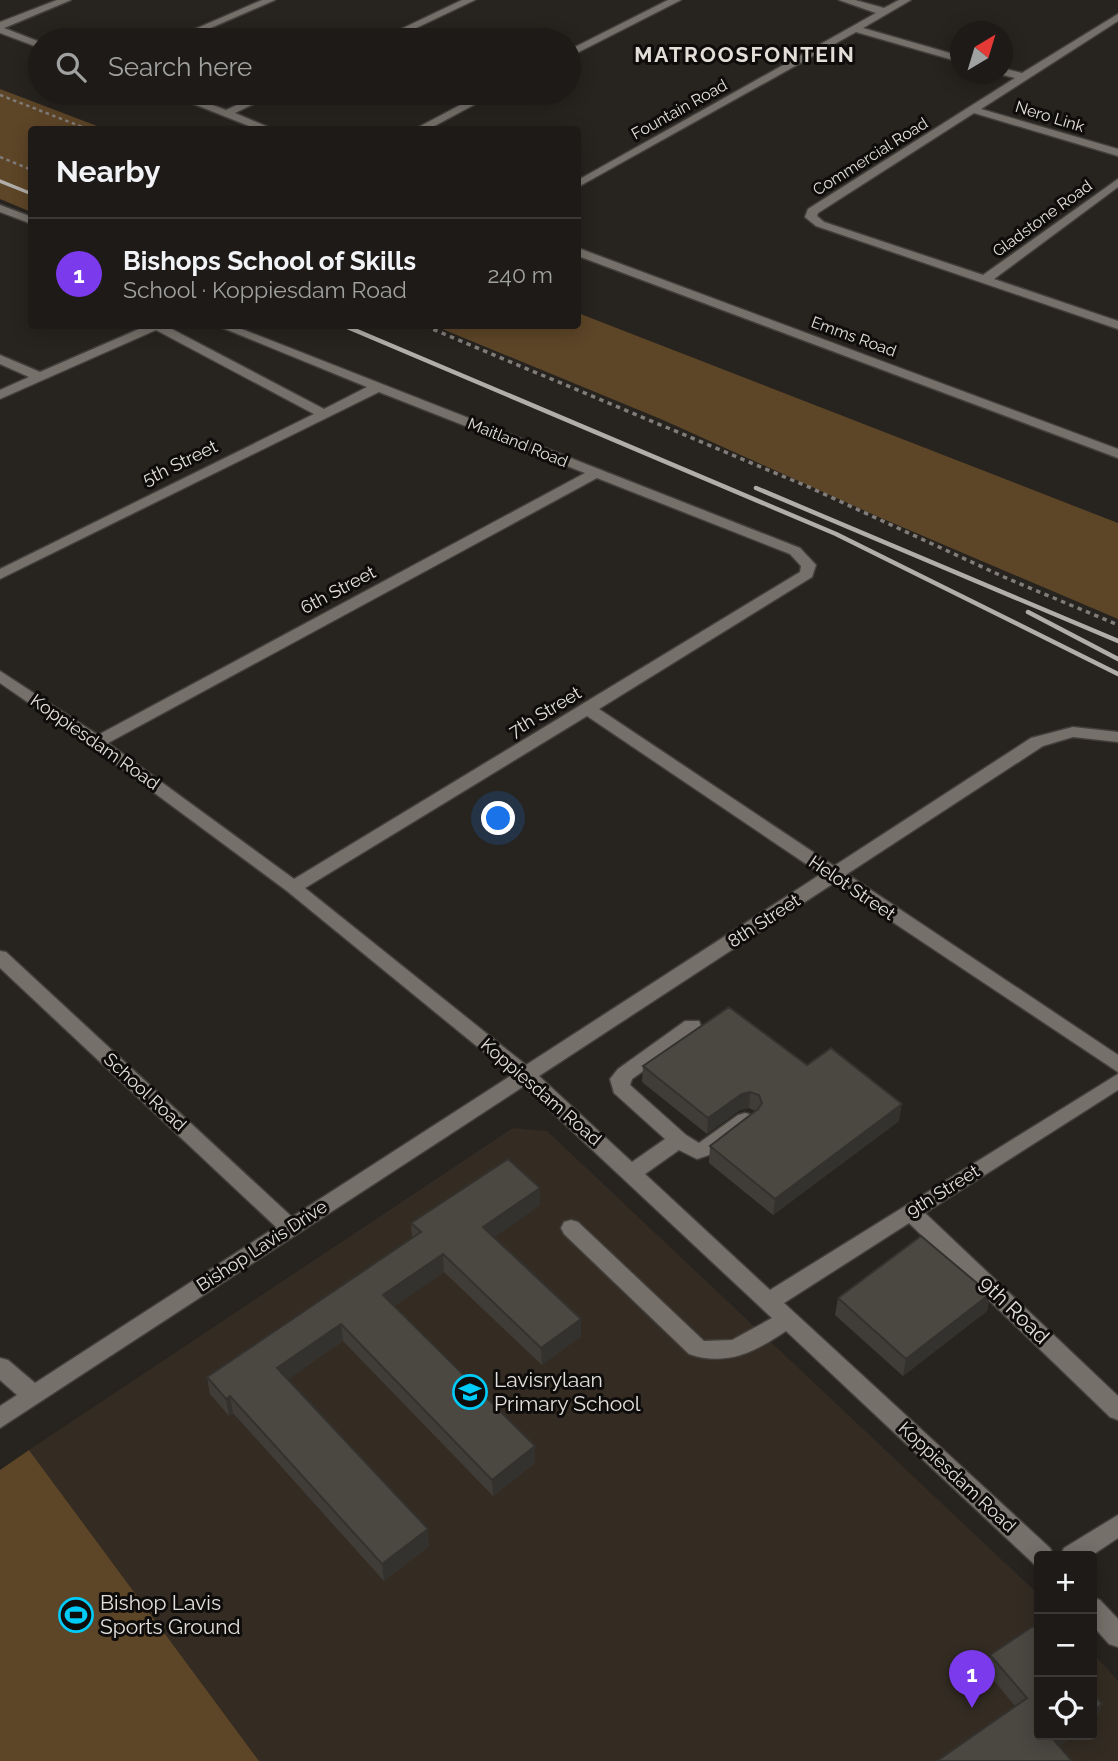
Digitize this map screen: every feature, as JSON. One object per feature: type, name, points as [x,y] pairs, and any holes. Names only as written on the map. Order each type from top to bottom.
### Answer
[{"type":"street","points":[[0,28],[66,0]]},
{"type":"street","points":[[204,28],[270,0]]},
{"type":"street","points":[[409,28],[470,0]]},
{"type":"street","points":[[581,48],[676,0]]},
{"type":"street","points":[[844,0],[885,12]]},
{"type":"street","name":"Fountain Road","points":[[581,182],[906,0]]},
{"type":"street","name":"Commercial Road","points":[[1118,17],[812,211],[811,217],[820,224],[1118,325]]},
{"type":"street","points":[[0,28],[28,40]]},
{"type":"street","points":[[856,29],[950,56]]},
{"type":"street","points":[[1013,74],[1025,77]]},
{"type":"street","points":[[205,105],[261,126]]},
{"type":"street","points":[[227,113],[245,105]]},
{"type":"street","points":[[426,126],[467,105]]},
{"type":"street","name":"Nero Link","points":[[974,110],[1118,153]]},
{"type":"street","name":"Gladstone Road","points":[[985,280],[1118,182]]},
{"type":"street","points":[[0,208],[28,219]]},
{"type":"street","name":"Emms Road","points":[[581,253],[1118,454]]},
{"type":"street","points":[[0,396],[149,329]]},
{"type":"street","points":[[162,329],[324,414]]},
{"type":"street","name":"Maitland Road","points":[[231,329],[794,551],[809,565]]},
{"type":"street","points":[[0,359],[40,377]]},
{"type":"street","name":"5th Street","points":[[0,575],[378,387]]},
{"type":"street","name":"6th Street","points":[[97,742],[596,473]]},
{"type":"street","name":"7th Street","points":[[293,887],[804,578],[809,565]]},
{"type":"street","name":"Koppiesdam Road","points":[[0,676],[97,742],[293,887],[526,1076],[1037,1551]]},
{"type":"street","name":"Helot Street","points":[[588,709],[1118,1065]]},
{"type":"street","name":"8th Street","points":[[526,1076],[1037,742],[1073,732],[1118,737]]},
{"type":"street","name":"School Road","points":[[0,957],[290,1228]]},
{"type":"street","points":[[692,1027],[625,1074],[619,1083],[621,1088],[692,1149],[701,1151],[748,1118]]},
{"type":"street","name":"Bishop Lavis Drive","points":[[0,1418],[526,1076]]},
{"type":"street","name":"9th Street","points":[[768,1302],[1118,1081]]},
{"type":"street","points":[[631,1173],[679,1140]]},
{"type":"street","name":"9th Road","points":[[910,1211],[1118,1410]]},
{"type":"street","points":[[571,1228],[697,1348],[709,1353],[732,1352],[787,1319]]},
{"type":"street","points":[[0,1367],[33,1395]]},
{"type":"street","points":[[1079,1551],[1118,1525]]},
{"type":"street","points":[[1097,1613],[1118,1636]]},
{"type":"path","points":[[0,94],[80,126]]},
{"type":"path","points":[[0,157],[28,168]]},
{"type":"path","points":[[432,329],[811,488],[1004,577],[1118,625]]},
{"type":"shaded area","points":[[0,89],[28,100],[28,105],[42,105],[97,126],[28,126],[28,211],[0,199]]},
{"type":"shaded area","points":[[581,314],[1118,523],[1118,619],[881,518],[663,420],[442,329],[581,329]]},
{"type":"shaded area","name":"Lavisrylaan Primary School","points":[[513,1128],[547,1131],[1034,1590],[1034,1740],[1097,1740],[1097,1658],[1118,1681],[1118,1761],[259,1761],[29,1450]]},
{"type":"shaded area","name":"Bishop Lavis Sports Ground","points":[[29,1450],[259,1761],[0,1761],[0,1470]]},
{"type":"building","points":[[729,1007],[807,1065],[831,1048],[902,1104],[775,1199],[710,1146],[758,1109],[762,1103],[759,1095],[750,1092],[742,1094],[708,1118],[643,1066]]},
{"type":"building","points":[[508,1159],[540,1188],[483,1227],[581,1319],[541,1348],[443,1254],[383,1295],[535,1446],[492,1480],[341,1324],[277,1368],[428,1529],[382,1564],[230,1396],[226,1399],[207,1377],[421,1232],[411,1223]]},
{"type":"building","points":[[921,1236],[990,1294],[906,1359],[838,1298]]},
{"type":"building","points":[[1034,1627],[1034,1740],[1054,1740],[1072,1761],[937,1761],[1027,1698],[990,1655]]},
{"type":"railway","points":[[0,181],[28,192]]},
{"type":"railway","points":[[352,329],[836,534],[1118,674]]},
{"type":"railway","points":[[756,488],[1118,641]]},
{"type":"railway","points":[[1028,612],[1118,659]]},
{"type":"place","name":"Lavisrylaan Primary School","points":[[470,1392]]},
{"type":"place","name":"Bishop Lavis Sports Ground","points":[[76,1615]]},
{"type":"place","name":"Bishops School of Skills","points":[[972,1708]]},
{"type":"district","name":"MATROOSFONTEIN","points":[[745,55]]}]
